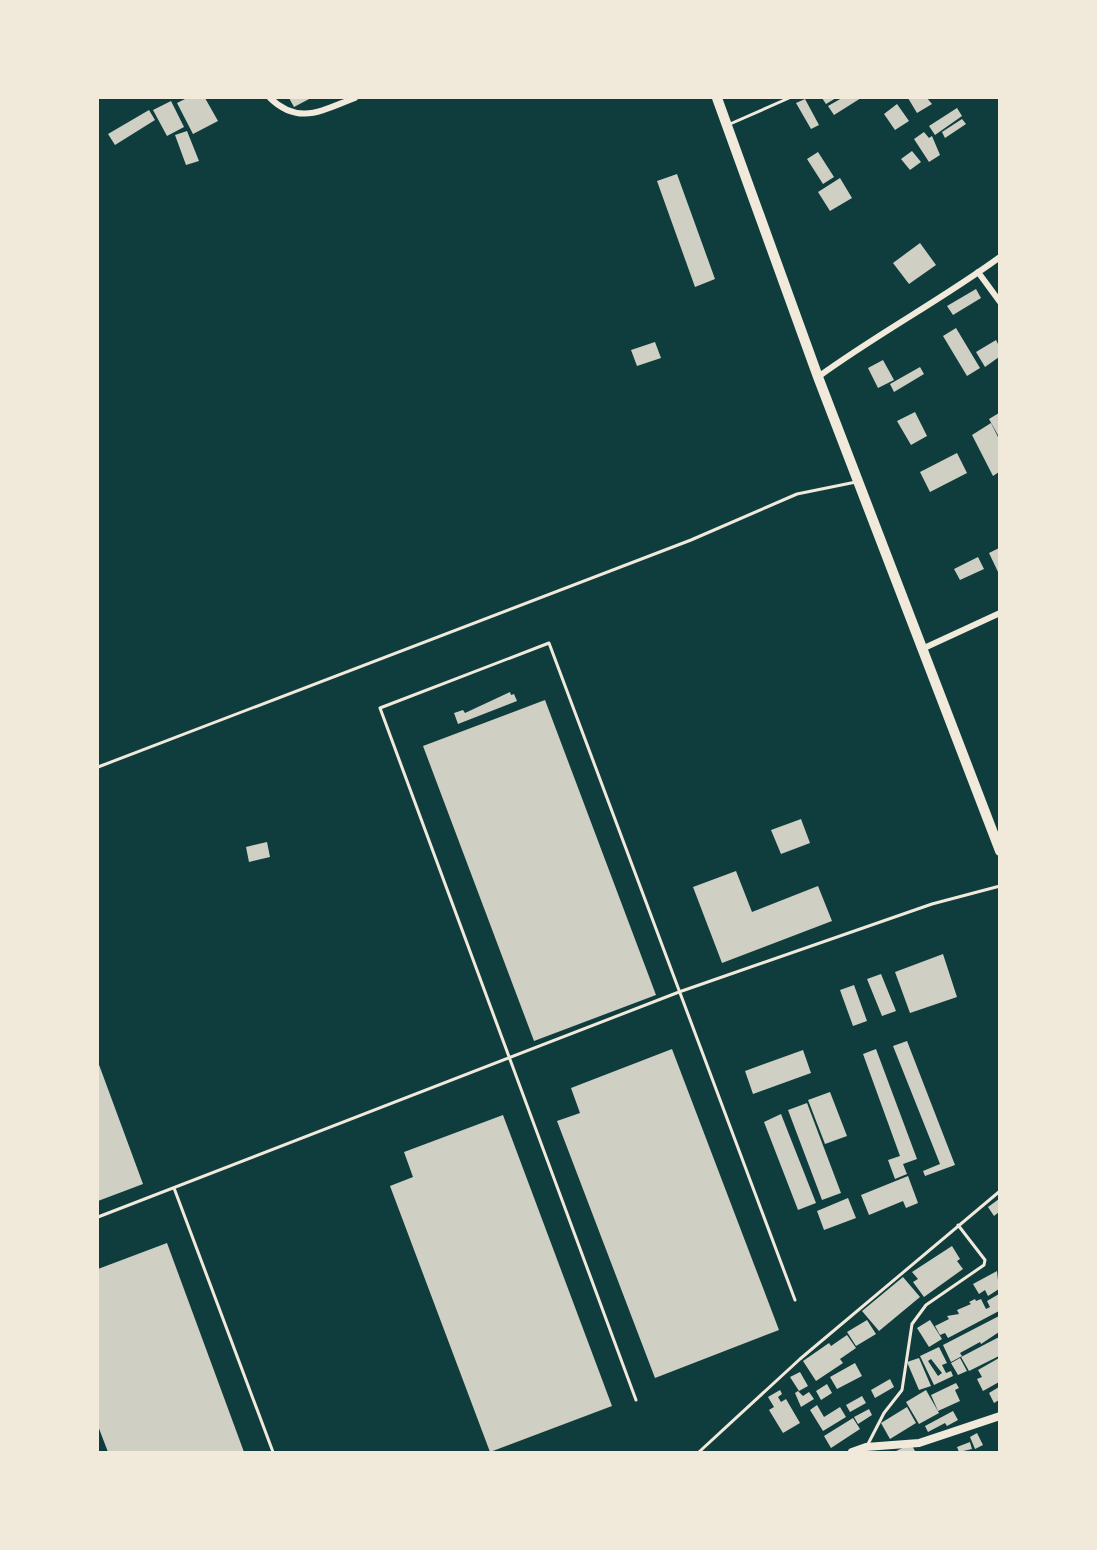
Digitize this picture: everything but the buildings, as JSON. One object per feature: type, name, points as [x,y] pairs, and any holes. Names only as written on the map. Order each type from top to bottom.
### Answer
[{"type":"highway","points":[[717,98],[818,377],[999,851]]},
{"type":"street","points":[[270,98],[280,108],[294,114],[312,113],[355,98]]},
{"type":"street","points":[[818,377],[865,343],[922,310],[999,257]]},
{"type":"street","points":[[978,272],[999,302]]},
{"type":"street","points":[[922,649],[999,613]]},
{"type":"street","points":[[852,1452],[866,1448],[919,1443],[999,1416]]},
{"type":"lane","points":[[727,126],[789,98]]},
{"type":"lane","points":[[98,767],[691,540],[797,494],[858,482]]},
{"type":"lane","points":[[636,1400],[507,1057],[380,708],[549,643],[795,1300]]},
{"type":"lane","points":[[98,1217],[679,992],[932,904],[999,886]]},
{"type":"lane","points":[[174,1188],[273,1452]]},
{"type":"lane","points":[[699,1452],[800,1359],[999,1191]]},
{"type":"lane","points":[[866,1448],[884,1413],[902,1390],[904,1359],[912,1324],[926,1305],[984,1265],[985,1260],[958,1225]]}]
